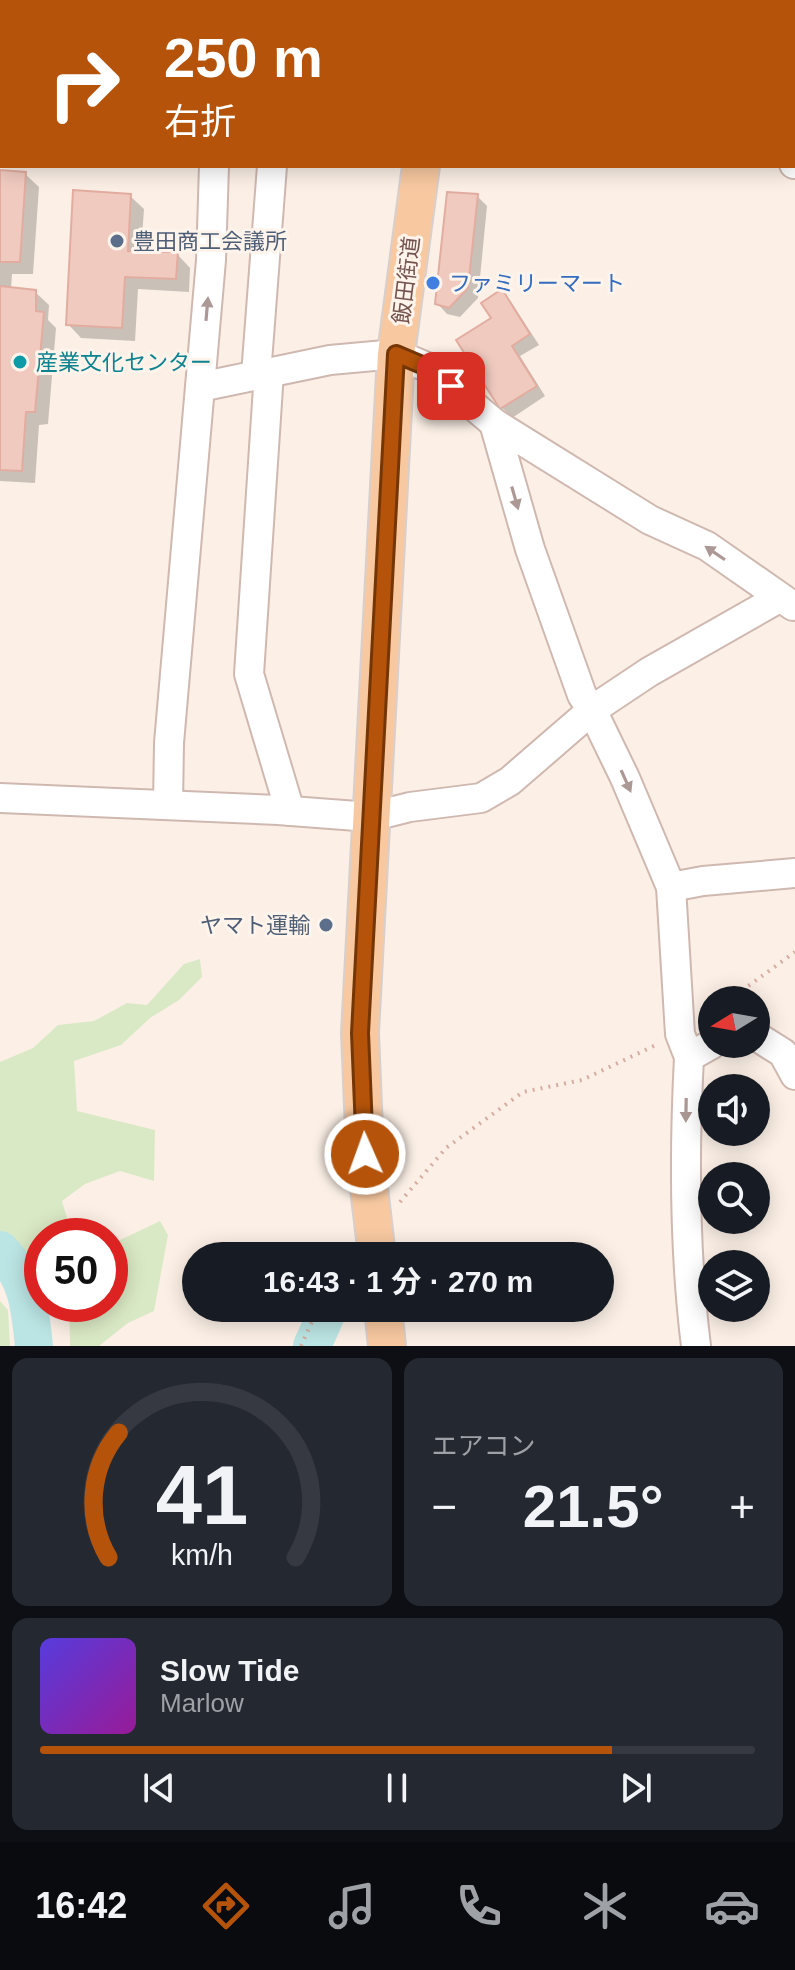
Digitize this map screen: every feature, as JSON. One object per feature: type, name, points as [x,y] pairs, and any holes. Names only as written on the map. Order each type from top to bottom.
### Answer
[{"type":"main road","name":"飯田街道","points":[[375,1242],[365,1154],[360,1033],[396,354],[421,168]]},
{"type":"main road","points":[[384,1322],[387,1346]]},
{"type":"street","points":[[168,805],[169,743],[211,260],[214,168]]},
{"type":"street","points":[[272,168],[249,674],[290,811]]},
{"type":"street","points":[[0,798],[370,817],[410,807],[481,798],[510,781],[592,710],[649,672],[787,602],[707,546],[650,520],[494,423],[429,368],[396,354],[330,360],[200,387]]},
{"type":"street","points":[[494,423],[530,549],[582,695],[625,778],[671,887],[694,1045],[685,1204],[688,1283],[696,1346]]},
{"type":"street","points":[[671,887],[795,873]]},
{"type":"street","points":[[770,1045],[783,1053],[795,1075]]},
{"type":"path","points":[[748,986],[795,952]]},
{"type":"path","points":[[393,1210],[446,1148],[523,1092],[582,1080],[694,1045]]},
{"type":"path","points":[[301,1346],[312,1322]]},
{"type":"green space","points":[[200,959],[202,977],[179,1000],[150,1018],[121,1045],[74,1061],[77,1111],[155,1130],[154,1181],[120,1171],[85,1184],[62,1201],[67,1218],[24,1218],[24,1264],[0,1239],[0,1062],[33,1048],[58,1025],[94,1021],[127,1003],[147,1005],[184,964]]},
{"type":"green space","points":[[160,1221],[168,1235],[154,1311],[128,1323],[99,1346],[70,1346],[69,1322],[128,1322],[128,1236]]},
{"type":"green space","points":[[0,1301],[8,1310],[10,1346],[0,1346]]},
{"type":"building","points":[[0,170],[26,172],[20,262],[0,262]]},
{"type":"building","points":[[73,190],[131,194],[128,251],[178,252],[176,279],[125,277],[122,328],[66,325]]},
{"type":"building","points":[[447,192],[478,194],[468,288],[449,308],[435,304]]},
{"type":"building","name":"産業文化センター","points":[[0,286],[36,290],[36,311],[44,312],[35,412],[26,412],[22,471],[0,470]]},
{"type":"building","points":[[502,289],[530,334],[512,346],[537,386],[500,409],[456,340],[491,318],[481,303]]},
{"type":"waterway","points":[[0,1250],[22,1282],[29,1306],[34,1346]]},
{"type":"waterway","points":[[312,1346],[323,1322]]},
{"type":"place","name":"豊田商工会議所","points":[[117,241]]},
{"type":"place","name":"ファミリーマート","points":[[433,283]]},
{"type":"place","name":"産業文化センター","points":[[20,362]]},
{"type":"place","name":"ヤマト運輸","points":[[326,925]]},
{"type":"route","points":[[365,1154],[360,1033],[396,354],[429,368],[451,386]]}]
